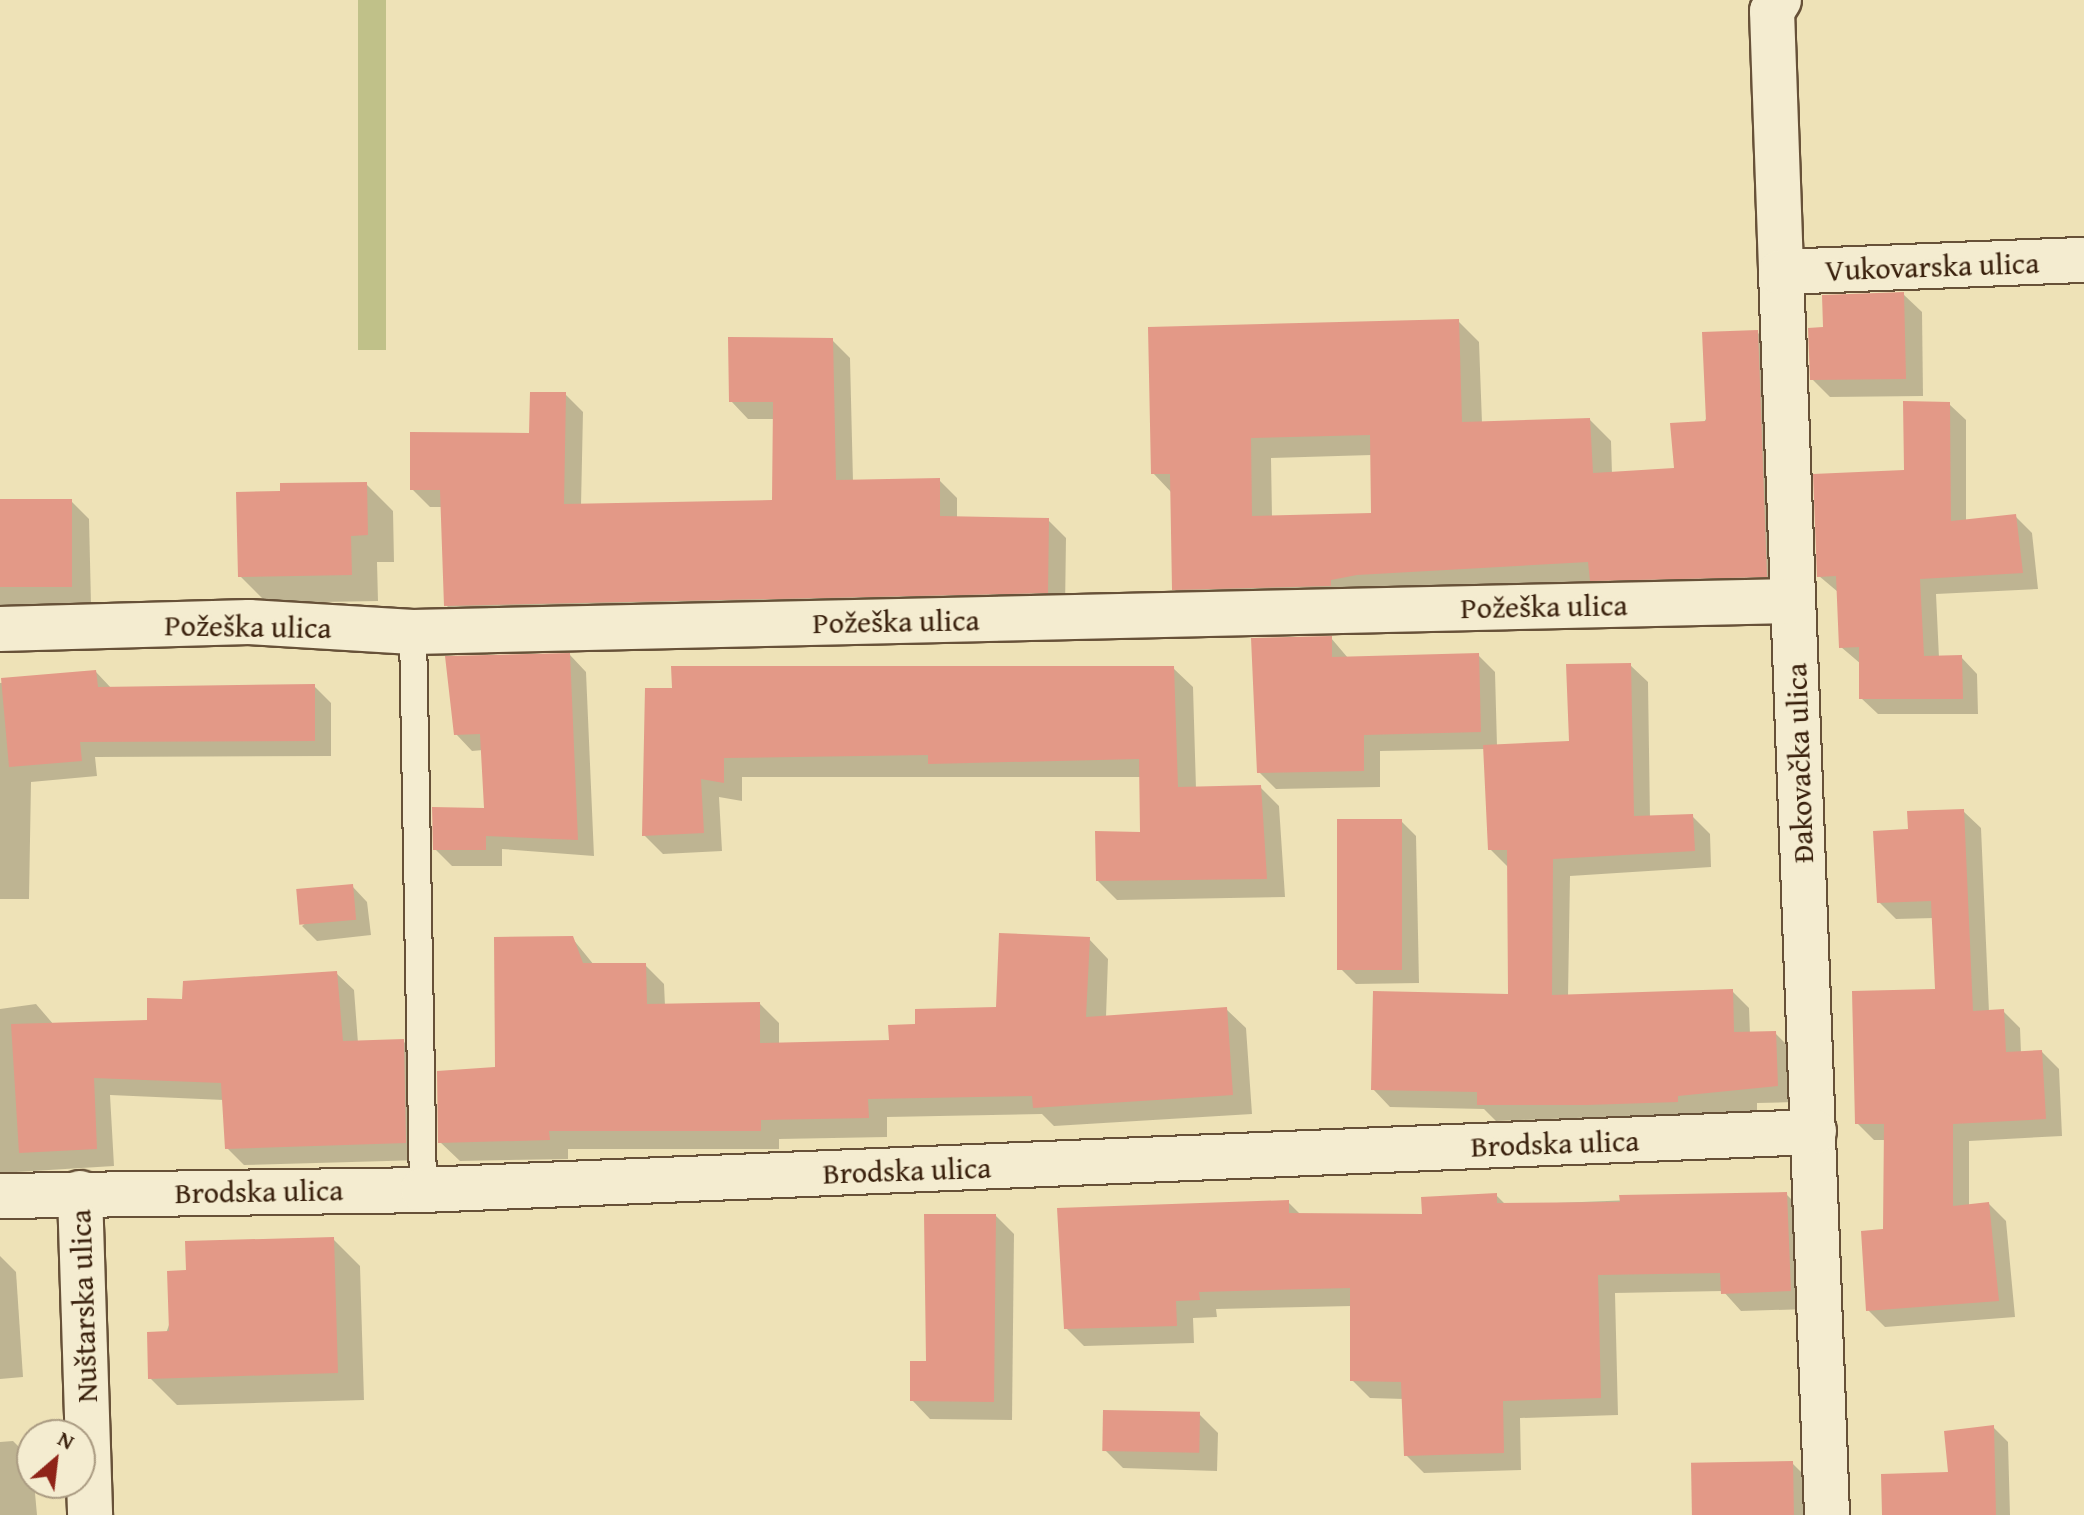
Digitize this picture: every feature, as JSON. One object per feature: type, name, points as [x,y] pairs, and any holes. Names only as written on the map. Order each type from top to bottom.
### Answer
[{"type":"street","name":"Đakovačka ulica","points":[[1776,6],[1792,601],[1827,1515]]},
{"type":"street","name":"Vukovarska ulica","points":[[1781,272],[2084,260]]},
{"type":"street","name":"Požeška ulica","points":[[0,629],[249,622],[413,632],[1792,601]]},
{"type":"street","name":"Brodska ulica","points":[[0,1196],[423,1190],[1814,1132]]},
{"type":"street","name":"Nuštarska ulica","points":[[80,1193],[90,1515]]},
{"type":"lane","points":[[413,632],[423,1190]]},
{"type":"green space","points":[[358,0],[386,0],[386,350],[358,350]]},
{"type":"building","points":[[1904,292],[1906,379],[1810,380],[1808,328],[1823,327],[1822,295]]},
{"type":"building","points":[[1459,319],[1462,422],[1590,418],[1593,473],[1674,468],[1670,423],[1706,421],[1702,332],[1758,330],[1767,577],[1590,581],[1588,562],[1357,575],[1331,580],[1331,586],[1172,590],[1170,474],[1151,474],[1148,327]],"holes":[[[1370,435],[1371,513],[1252,516],[1251,438]]]},
{"type":"building","points":[[728,337],[833,338],[836,480],[940,478],[940,516],[1049,518],[1048,593],[444,606],[440,490],[410,490],[410,432],[529,433],[530,392],[566,392],[564,504],[772,500],[773,402],[729,402]]},
{"type":"building","points":[[1903,401],[1950,402],[1951,521],[2016,514],[2023,573],[1920,579],[1924,656],[1962,655],[1963,699],[1859,699],[1859,647],[1839,648],[1836,576],[1817,577],[1813,474],[1904,470]]},
{"type":"building","points":[[367,482],[368,535],[351,536],[352,575],[238,577],[236,492],[280,491],[280,483]]},
{"type":"building","points":[[0,499],[72,499],[72,587],[0,587]]},
{"type":"building","points":[[1332,636],[1332,657],[1479,653],[1481,732],[1364,735],[1364,771],[1257,773],[1251,638]]},
{"type":"building","points":[[570,653],[578,840],[486,836],[486,850],[433,850],[432,807],[484,808],[480,734],[454,735],[445,656]]},
{"type":"building","points":[[1631,663],[1634,816],[1693,814],[1695,851],[1553,859],[1552,995],[1733,989],[1734,1032],[1776,1031],[1778,1086],[1678,1096],[1678,1102],[1586,1105],[1477,1105],[1477,1092],[1371,1090],[1373,991],[1508,994],[1507,850],[1488,850],[1483,745],[1569,741],[1566,664]]},
{"type":"building","points":[[671,666],[1174,666],[1178,787],[1261,785],[1267,879],[1096,881],[1095,831],[1140,832],[1139,759],[928,764],[928,755],[724,758],[724,783],[701,779],[704,833],[642,836],[645,688],[672,688]]},
{"type":"building","points":[[96,670],[98,687],[315,684],[315,741],[80,742],[82,761],[9,767],[1,678]]},
{"type":"building","points":[[1964,809],[1973,1011],[2004,1009],[2006,1052],[2042,1050],[2046,1119],[1953,1124],[1953,1206],[1989,1202],[1999,1301],[1866,1311],[1861,1231],[1883,1229],[1884,1124],[1855,1124],[1852,991],[1935,989],[1931,901],[1877,903],[1873,831],[1908,829],[1907,811]]},
{"type":"building","points":[[1337,819],[1402,819],[1402,970],[1337,970]]},
{"type":"building","points":[[353,884],[356,920],[299,925],[296,889]]},
{"type":"building","points":[[999,933],[1090,937],[1086,1017],[1227,1007],[1233,1095],[1033,1108],[1032,1096],[868,1099],[869,1118],[761,1120],[761,1131],[549,1131],[550,1140],[438,1143],[437,1071],[495,1067],[494,937],[573,936],[583,963],[646,963],[647,1004],[760,1002],[760,1043],[889,1040],[888,1025],[915,1024],[915,1009],[996,1007]]},
{"type":"building","points":[[337,971],[343,1041],[404,1039],[406,1143],[225,1149],[221,1083],[94,1078],[97,1149],[19,1153],[11,1024],[147,1020],[147,998],[182,999],[183,981]]},
{"type":"building","points":[[1787,1192],[1791,1291],[1721,1294],[1720,1273],[1598,1275],[1601,1398],[1503,1401],[1504,1453],[1404,1456],[1401,1382],[1350,1381],[1350,1288],[1199,1292],[1200,1300],[1176,1301],[1177,1326],[1064,1329],[1057,1208],[1289,1200],[1289,1213],[1422,1214],[1421,1197],[1497,1193],[1497,1203],[1620,1202],[1619,1195]]},
{"type":"building","points":[[924,1214],[996,1214],[994,1402],[910,1401],[910,1361],[926,1361]]},
{"type":"building","points":[[334,1237],[338,1373],[148,1379],[147,1332],[169,1331],[167,1271],[186,1270],[185,1241]]},
{"type":"building","points":[[1103,1410],[1200,1412],[1199,1453],[1102,1451]]},
{"type":"building","points":[[1994,1425],[1996,1515],[1882,1515],[1881,1474],[1948,1472],[1944,1431]]},
{"type":"building","points":[[1793,1461],[1794,1515],[1692,1515],[1691,1463]]}]
